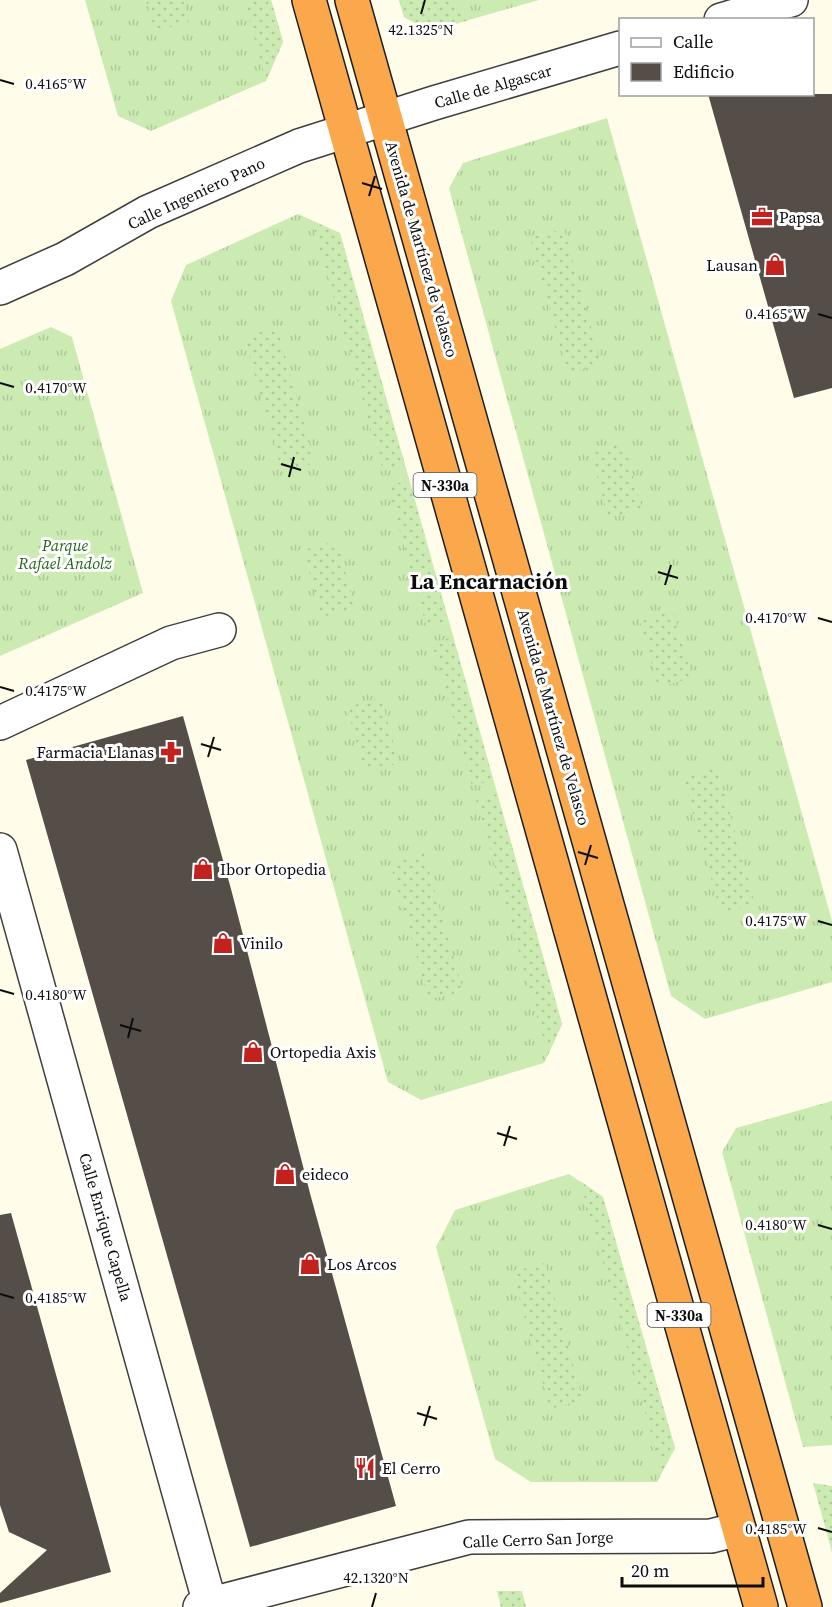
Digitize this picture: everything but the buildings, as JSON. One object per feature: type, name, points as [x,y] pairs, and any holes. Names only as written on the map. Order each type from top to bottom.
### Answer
[{"type":"highway","name":"Avenida de Martínez de Velasco","points":[[309,0],[365,125],[805,1607]]},
{"type":"highway","name":"Avenida de Martínez de Velasco","points":[[352,0],[365,125],[761,1607]]},
{"type":"street","points":[[728,18],[791,0]]},
{"type":"street","name":"Calle de Algascar","points":[[365,125],[619,49]]},
{"type":"street","name":"Calle Ingeniero Pano","points":[[0,288],[65,259],[148,212],[299,146],[365,125]]},
{"type":"street","points":[[0,723],[171,643],[219,630]]},
{"type":"street","name":"Calle Enrique Capella","points":[[0,850],[205,1606]]},
{"type":"street","name":"Calle Cerro San Jorge","points":[[205,1606],[469,1537],[711,1536],[739,1529]]},
{"type":"green space","points":[[85,0],[271,0],[283,42],[266,81],[151,131],[118,116]]},
{"type":"green space","points":[[146,0],[183,0],[189,22],[155,31]]},
{"type":"green space","points":[[244,0],[271,0],[283,42],[266,81]]},
{"type":"green space","points":[[399,0],[539,0],[430,31],[404,17]]},
{"type":"green space","points":[[399,0],[450,0],[455,8],[469,20],[430,31],[404,17]]},
{"type":"green space","points":[[607,118],[832,921],[832,982],[705,1019],[671,996],[449,188],[463,163]]},
{"type":"green space","points":[[298,214],[340,233],[562,1024],[544,1063],[421,1100],[388,1082],[171,301],[186,265]]},
{"type":"green space","points":[[312,221],[340,233],[404,465],[383,471]]},
{"type":"green space","points":[[564,229],[601,364],[568,374],[530,238]]},
{"type":"green space","name":"Parque Rafael Andolz","points":[[51,327],[72,337],[143,593],[0,656],[0,349]]},
{"type":"green space","points":[[277,327],[315,463],[282,472],[244,337]]},
{"type":"green space","points":[[624,442],[642,509],[609,518],[590,452]]},
{"type":"green space","points":[[409,480],[448,622],[427,628],[387,486]]},
{"type":"green space","points":[[337,541],[355,608],[322,617],[303,550]]},
{"type":"green space","points":[[673,611],[692,678],[658,687],[640,621]]},
{"type":"green space","points":[[453,637],[493,780],[472,786],[432,643]]},
{"type":"green space","points":[[381,698],[399,763],[365,773],[347,707]]},
{"type":"green space","points":[[717,767],[755,904],[721,914],[683,777]]},
{"type":"green space","points":[[497,794],[562,1024],[548,1055],[476,800]]},
{"type":"green space","points":[[424,853],[463,991],[429,1000],[390,863]]},
{"type":"green space","points":[[832,1101],[832,1445],[803,1447],[722,1152],[736,1128]]},
{"type":"green space","points":[[569,1174],[603,1197],[675,1448],[657,1482],[531,1482],[495,1459],[436,1247],[455,1210]]},
{"type":"green space","points":[[580,1181],[603,1197],[675,1448],[662,1472]]},
{"type":"green space","points":[[545,1263],[583,1400],[550,1409],[512,1272]]},
{"type":"green space","points":[[813,1483],[832,1486],[832,1552]]},
{"type":"green space","points":[[497,1591],[522,1591],[526,1607],[501,1607]]},
{"type":"place","name":"Papsa","points":[[762,217]]},
{"type":"place","name":"Lausan","points":[[775,265]]},
{"type":"place","name":"Farmacia Llanas","points":[[171,752]]},
{"type":"place","name":"Ibor Ortopedia","points":[[203,869]]},
{"type":"place","name":"Vinilo","points":[[223,943]]},
{"type":"place","name":"Ortopedia Axis","points":[[253,1052]]},
{"type":"place","name":"eideco","points":[[285,1174]]},
{"type":"place","name":"Los Arcos","points":[[310,1264]]},
{"type":"place","name":"El Cerro","points":[[365,1468]]},
{"type":"district","name":"La Encarnación","points":[[489,581]]}]
